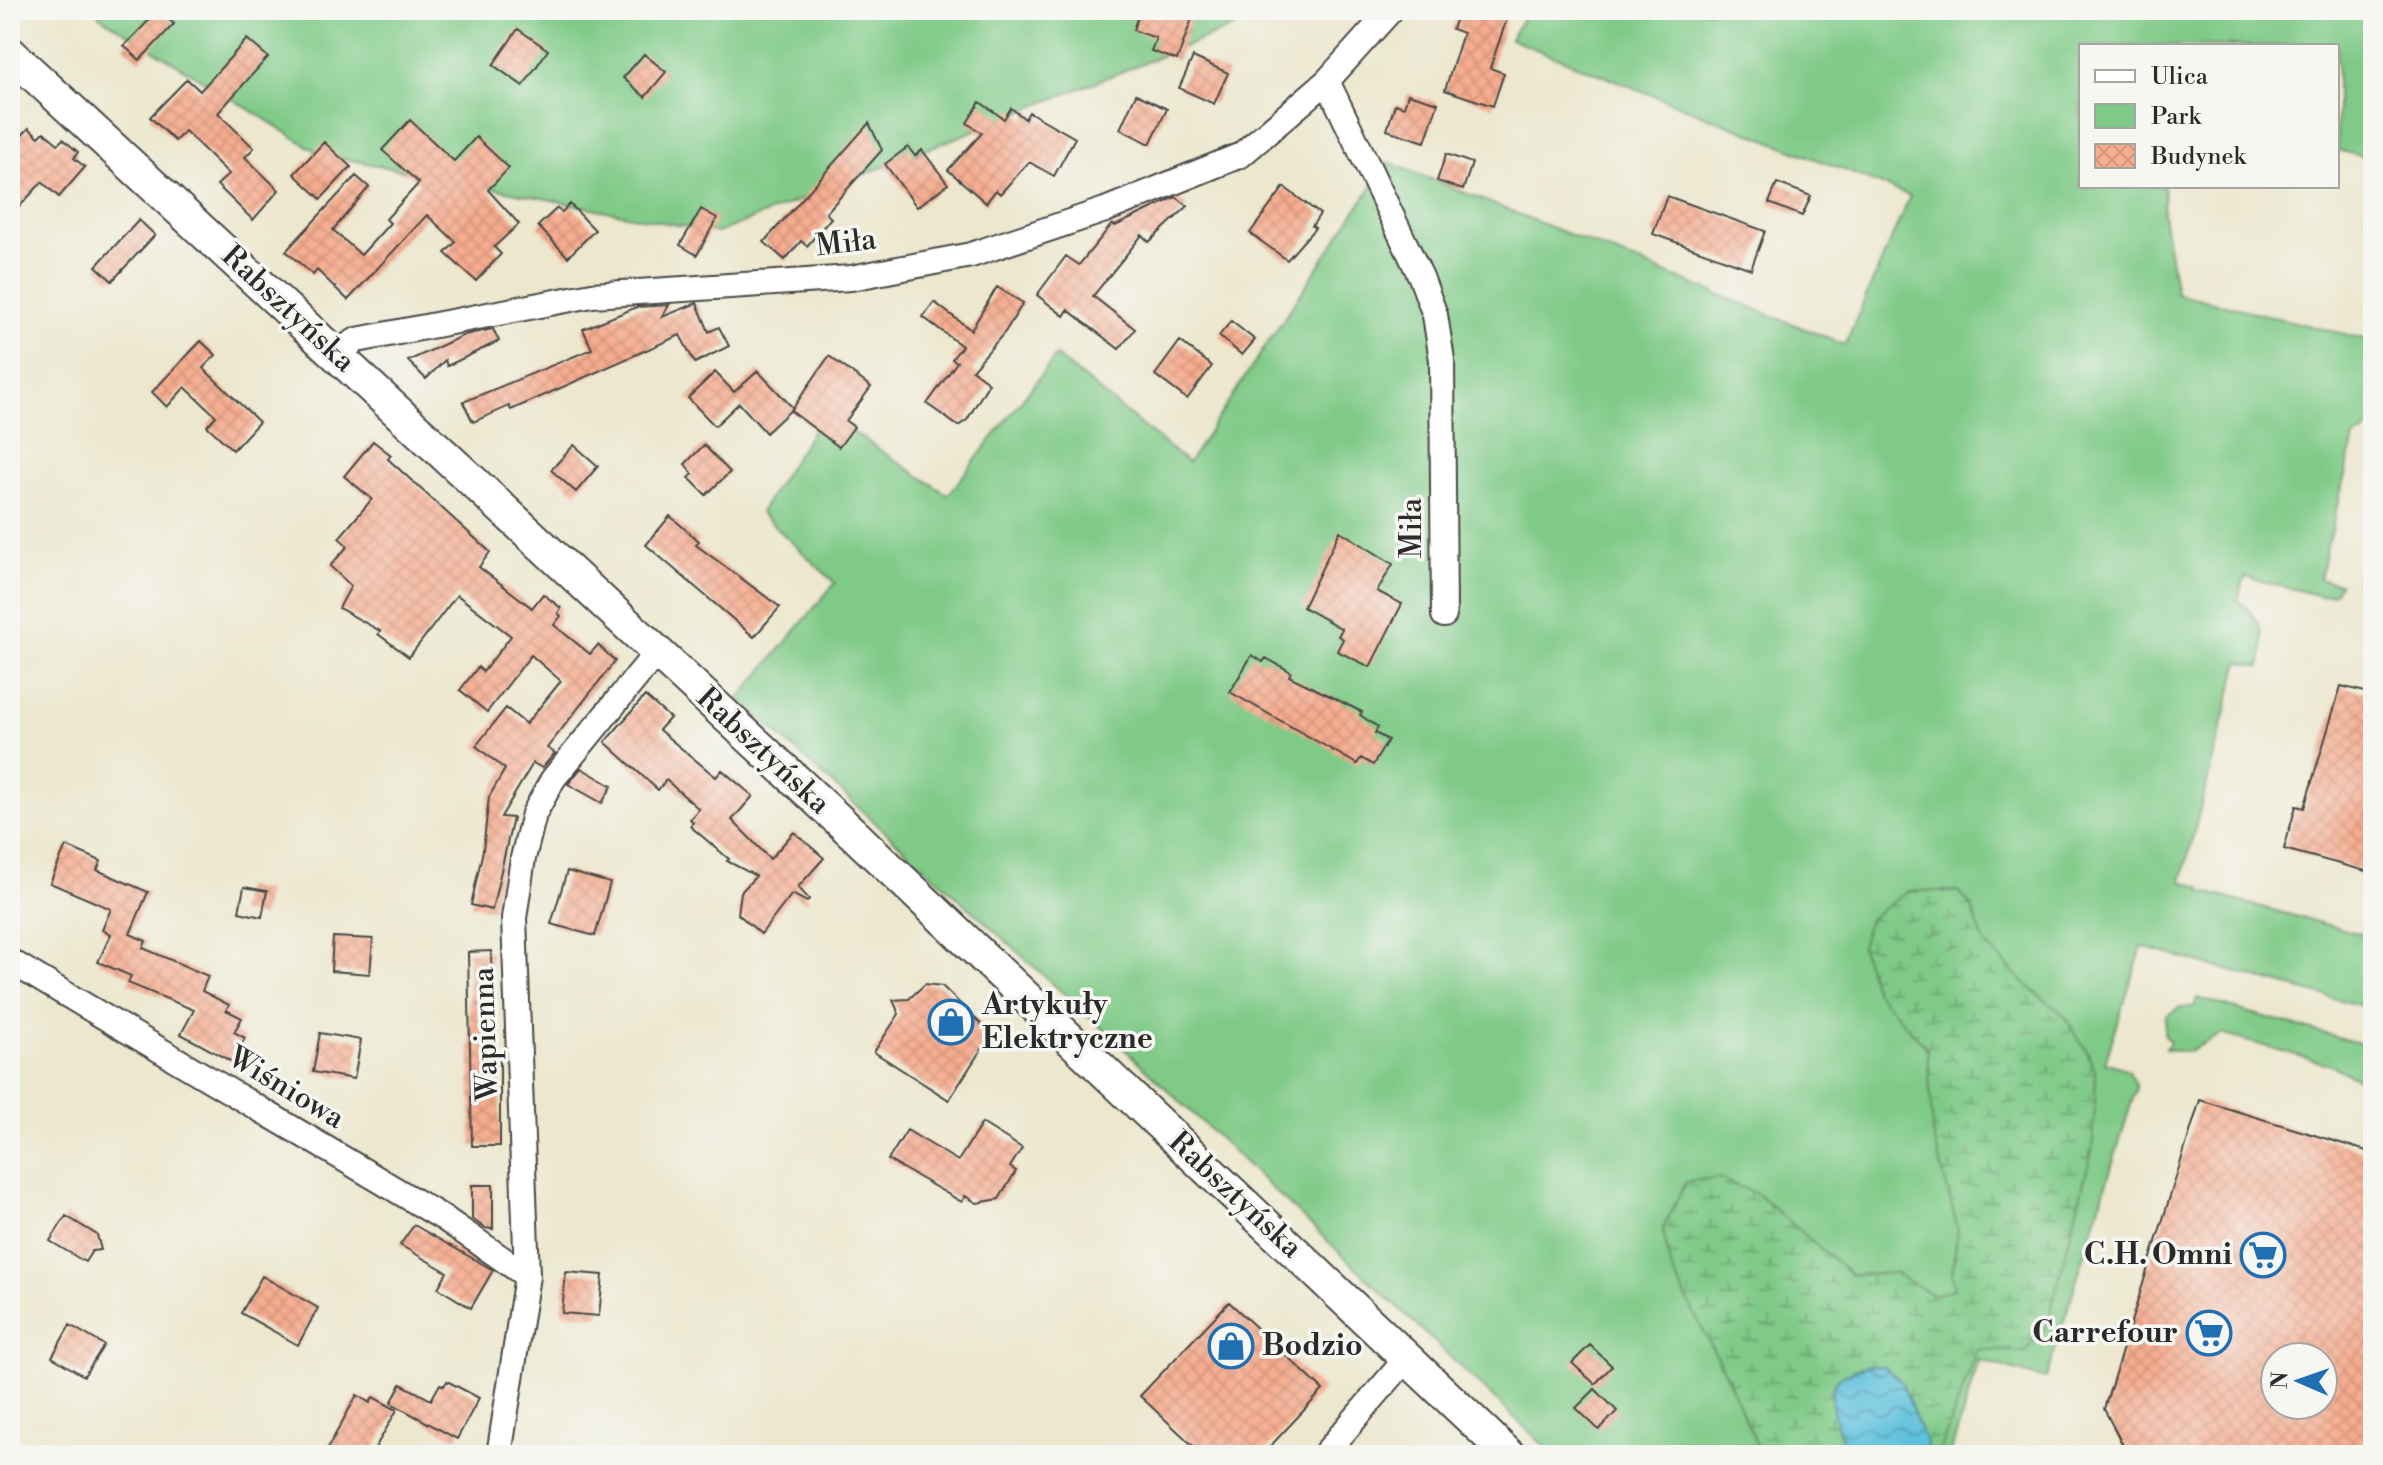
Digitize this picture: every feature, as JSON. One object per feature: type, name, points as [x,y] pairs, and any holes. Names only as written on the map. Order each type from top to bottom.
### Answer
[{"type":"street","name":"Miła","points":[[335,353],[357,340],[592,295],[851,278],[971,255],[1105,210],[1241,155],[1327,81],[1391,10]]},
{"type":"street","name":"Rabsztyńska","points":[[10,53],[657,652],[1509,1455]]},
{"type":"street","name":"Miła","points":[[1327,81],[1421,277],[1435,315],[1442,360],[1444,615]]},
{"type":"street","name":"Wapienna","points":[[499,1455],[527,1276],[514,918],[523,858],[534,814],[553,779],[657,652]]},
{"type":"street","name":"Wiśniowa","points":[[10,961],[445,1219],[527,1276]]},
{"type":"street","points":[[1324,1455],[1406,1359]]},
{"type":"green space","points":[[98,10],[1276,10],[717,233],[321,154],[99,16]]},
{"type":"green space","points":[[1528,10],[2373,10],[2373,159],[2339,150],[2339,44],[2079,44],[2079,188],[2164,188],[2163,214],[2176,293],[2373,341],[2373,427],[2354,439],[2319,579],[2340,584],[2334,593],[2321,596],[2245,577],[2238,600],[2253,615],[2261,629],[2263,646],[2260,667],[2239,662],[2181,881],[2201,887],[2201,891],[2373,937],[2373,1009],[2142,947],[2105,1062],[2129,1070],[2136,1088],[2046,1379],[1979,1360],[1950,1455],[1554,1455],[1116,1041],[739,699],[835,583],[760,512],[824,413],[948,495],[1056,356],[1188,463],[1388,162],[1845,345],[1910,196],[1510,39]]},
{"type":"green space","points":[[2359,573],[2373,592],[2373,603],[2358,596]]},
{"type":"green space","points":[[1909,891],[1958,891],[1972,907],[1984,942],[2023,982],[2065,1016],[2088,1053],[2096,1075],[2093,1146],[2048,1323],[2025,1352],[1978,1349],[1938,1455],[1761,1455],[1727,1377],[1670,1266],[1663,1229],[1686,1182],[1718,1178],[1759,1195],[1851,1275],[1894,1273],[1933,1295],[1954,1289],[1952,1273],[1958,1230],[1933,1134],[1927,1048],[1875,991],[1861,947],[1869,919]]},
{"type":"green space","points":[[2197,998],[2373,1047],[2373,1083],[2371,1086],[2331,1065],[2222,1034],[2187,1052],[2166,1049],[2170,1042],[2164,1034],[2166,1016],[2180,1007],[2194,1007]]},
{"type":"water","points":[[1868,1365],[1884,1367],[1901,1381],[1927,1446],[1926,1455],[1852,1455],[1834,1417],[1832,1395],[1839,1378]]},
{"type":"building","points":[[159,10],[174,24],[140,60],[124,46]]},
{"type":"building","points":[[1140,10],[1195,10],[1177,60],[1151,51],[1156,38],[1133,30]]},
{"type":"building","points":[[1459,10],[1510,10],[1490,68],[1504,73],[1493,106],[1445,90],[1463,33],[1452,29]]},
{"type":"building","points":[[518,29],[548,50],[523,86],[493,65]]},
{"type":"building","points":[[247,39],[268,57],[218,113],[254,148],[245,157],[279,190],[253,220],[217,185],[229,174],[185,131],[175,141],[150,117],[187,79],[200,91]]},
{"type":"building","points":[[644,54],[666,72],[645,97],[623,78]]},
{"type":"building","points":[[1193,57],[1228,73],[1214,104],[1179,88]]},
{"type":"building","points":[[1136,94],[1167,109],[1150,144],[1120,129]]},
{"type":"building","points":[[1408,94],[1438,103],[1425,142],[1387,130],[1395,104],[1404,107]]},
{"type":"building","points":[[980,102],[1004,119],[1011,108],[1025,119],[1029,112],[1075,138],[1054,176],[1029,162],[1000,194],[996,190],[986,203],[948,170],[982,133],[967,123]]},
{"type":"building","points":[[410,120],[454,161],[476,137],[509,168],[488,190],[519,224],[494,247],[501,254],[476,281],[445,253],[456,242],[427,215],[348,300],[317,270],[313,275],[286,251],[356,176],[369,187],[333,230],[361,255],[390,223],[386,219],[419,183],[382,150]]},
{"type":"building","points":[[869,123],[882,150],[826,213],[831,218],[807,246],[801,241],[785,260],[764,242]]},
{"type":"building","points":[[29,128],[39,137],[44,132],[58,144],[63,139],[78,152],[74,158],[85,167],[59,197],[42,182],[10,217],[10,148]]},
{"type":"building","points":[[324,142],[351,167],[321,199],[294,174]]},
{"type":"building","points":[[908,147],[915,156],[922,150],[948,184],[917,207],[885,164]]},
{"type":"building","points":[[1446,154],[1472,163],[1463,190],[1437,181]]},
{"type":"building","points":[[1777,183],[1811,196],[1802,216],[1769,203]]},
{"type":"building","points":[[1284,187],[1320,214],[1312,226],[1315,228],[1287,260],[1250,233]]},
{"type":"building","points":[[1667,196],[1765,231],[1751,269],[1653,234]]},
{"type":"building","points":[[1176,197],[1188,206],[1149,242],[1142,235],[1093,296],[1135,329],[1119,349],[1068,310],[1064,316],[1037,295],[1066,256],[1079,265],[1112,224],[1115,226]]},
{"type":"building","points":[[570,204],[595,230],[568,257],[538,226],[557,208],[562,212]]},
{"type":"building","points":[[701,209],[717,218],[697,255],[680,245]]},
{"type":"building","points":[[139,220],[155,235],[112,281],[96,266]]},
{"type":"building","points":[[997,287],[1023,303],[1005,332],[972,370],[989,383],[967,420],[958,426],[927,404],[957,362],[952,359],[962,346],[923,317],[934,302],[971,330]]},
{"type":"building","points":[[697,303],[709,332],[719,327],[729,346],[695,363],[680,335],[511,410],[509,406],[473,422],[463,402],[592,349],[583,329],[637,307],[669,305],[662,317]]},
{"type":"building","points":[[1231,321],[1255,340],[1242,355],[1219,336]]},
{"type":"building","points":[[493,329],[499,341],[447,366],[445,360],[426,379],[408,361],[464,335]]},
{"type":"building","points":[[201,341],[216,355],[203,368],[259,422],[233,450],[207,426],[216,416],[185,387],[167,407],[152,392]]},
{"type":"building","points":[[1180,341],[1212,366],[1187,399],[1155,375]]},
{"type":"building","points":[[829,356],[871,387],[846,421],[854,427],[839,447],[791,411]]},
{"type":"building","points":[[758,371],[793,408],[766,433],[739,403],[715,426],[688,398],[715,372],[734,392]]},
{"type":"building","points":[[373,441],[391,455],[388,459],[490,552],[479,567],[532,608],[543,594],[561,608],[558,613],[561,616],[554,625],[590,654],[598,645],[615,661],[547,748],[555,753],[542,768],[533,763],[501,817],[513,818],[492,910],[471,905],[483,850],[489,797],[505,769],[476,746],[506,708],[526,724],[561,681],[531,655],[487,712],[460,690],[478,667],[483,672],[511,636],[457,595],[409,657],[378,634],[380,631],[339,608],[351,586],[330,566],[348,546],[339,538],[372,499],[344,476]]},
{"type":"building","points":[[574,445],[598,466],[576,492],[551,470]]},
{"type":"building","points":[[704,445],[730,472],[706,495],[689,478],[693,474],[685,464]]},
{"type":"building","points":[[670,516],[699,541],[696,545],[780,607],[754,637],[646,545]]},
{"type":"building","points":[[1340,531],[1393,564],[1377,591],[1402,604],[1370,667],[1337,651],[1343,639],[1338,636],[1342,629],[1303,607]]},
{"type":"building","points":[[1252,655],[1263,662],[1266,658],[1291,672],[1289,676],[1362,712],[1360,715],[1378,727],[1375,733],[1388,740],[1373,765],[1361,758],[1357,764],[1230,692]]},
{"type":"building","points":[[2341,686],[2373,694],[2373,873],[2284,849],[2296,806],[2304,808]]},
{"type":"building","points":[[645,696],[670,718],[659,730],[716,777],[722,770],[753,796],[732,820],[770,859],[794,832],[824,858],[798,887],[809,899],[807,902],[792,894],[761,934],[738,914],[741,892],[756,876],[727,861],[729,859],[690,826],[693,822],[690,819],[699,809],[666,780],[658,790],[605,742]]},
{"type":"building","points":[[581,768],[612,786],[602,803],[568,784]]},
{"type":"building","points":[[66,846],[101,861],[97,870],[148,892],[130,934],[146,941],[143,948],[208,976],[202,991],[229,1005],[226,1010],[242,1018],[234,1032],[245,1038],[232,1062],[181,1034],[194,1010],[128,983],[131,976],[98,962],[111,934],[102,930],[111,909],[50,883]]},
{"type":"building","points":[[567,871],[610,883],[595,936],[551,924]]},
{"type":"building","points":[[244,887],[267,891],[262,917],[239,912]]},
{"type":"building","points":[[333,937],[373,939],[370,974],[331,971]]},
{"type":"building","points":[[491,951],[494,1053],[500,1052],[500,1146],[472,1146],[468,952]]},
{"type":"building","points":[[925,984],[942,986],[991,1034],[949,1100],[874,1052],[899,1014],[893,1000],[909,999]]},
{"type":"building","points":[[320,1033],[361,1040],[354,1079],[313,1072]]},
{"type":"building","name":"C.H. Omni","points":[[2200,1100],[2373,1153],[2373,1455],[2128,1455],[2104,1409]]},
{"type":"building","points":[[982,1123],[1022,1148],[1010,1167],[1016,1171],[999,1199],[977,1203],[965,1196],[962,1202],[888,1160],[907,1130],[958,1161]]},
{"type":"building","points":[[472,1185],[493,1185],[493,1229],[485,1228],[472,1219]]},
{"type":"building","points":[[66,1216],[97,1235],[101,1250],[92,1251],[85,1262],[50,1241]]},
{"type":"building","points":[[414,1225],[493,1270],[471,1308],[438,1288],[447,1272],[400,1245]]},
{"type":"building","points":[[566,1272],[603,1275],[599,1316],[562,1313]]},
{"type":"building","points":[[262,1276],[318,1308],[298,1345],[241,1313]]},
{"type":"building","name":"Bodzio","points":[[1229,1302],[1323,1390],[1262,1455],[1203,1455],[1140,1396]]},
{"type":"building","points":[[70,1325],[104,1345],[84,1376],[52,1357]]},
{"type":"building","points":[[1590,1345],[1612,1366],[1595,1384],[1572,1363]]},
{"type":"building","points":[[447,1381],[479,1398],[457,1439],[391,1403],[401,1384],[431,1400],[440,1384],[444,1386]]},
{"type":"building","points":[[1595,1389],[1617,1411],[1599,1430],[1576,1408]]},
{"type":"building","points":[[357,1395],[370,1403],[373,1397],[397,1410],[371,1455],[324,1455]]},
{"type":"place","name":"Artykuły Elektryczne","points":[[951,1022]]},
{"type":"place","name":"C.H. Omni","points":[[2263,1255]]},
{"type":"place","name":"Carrefour","points":[[2209,1333]]},
{"type":"place","name":"Bodzio","points":[[1231,1346]]}]
